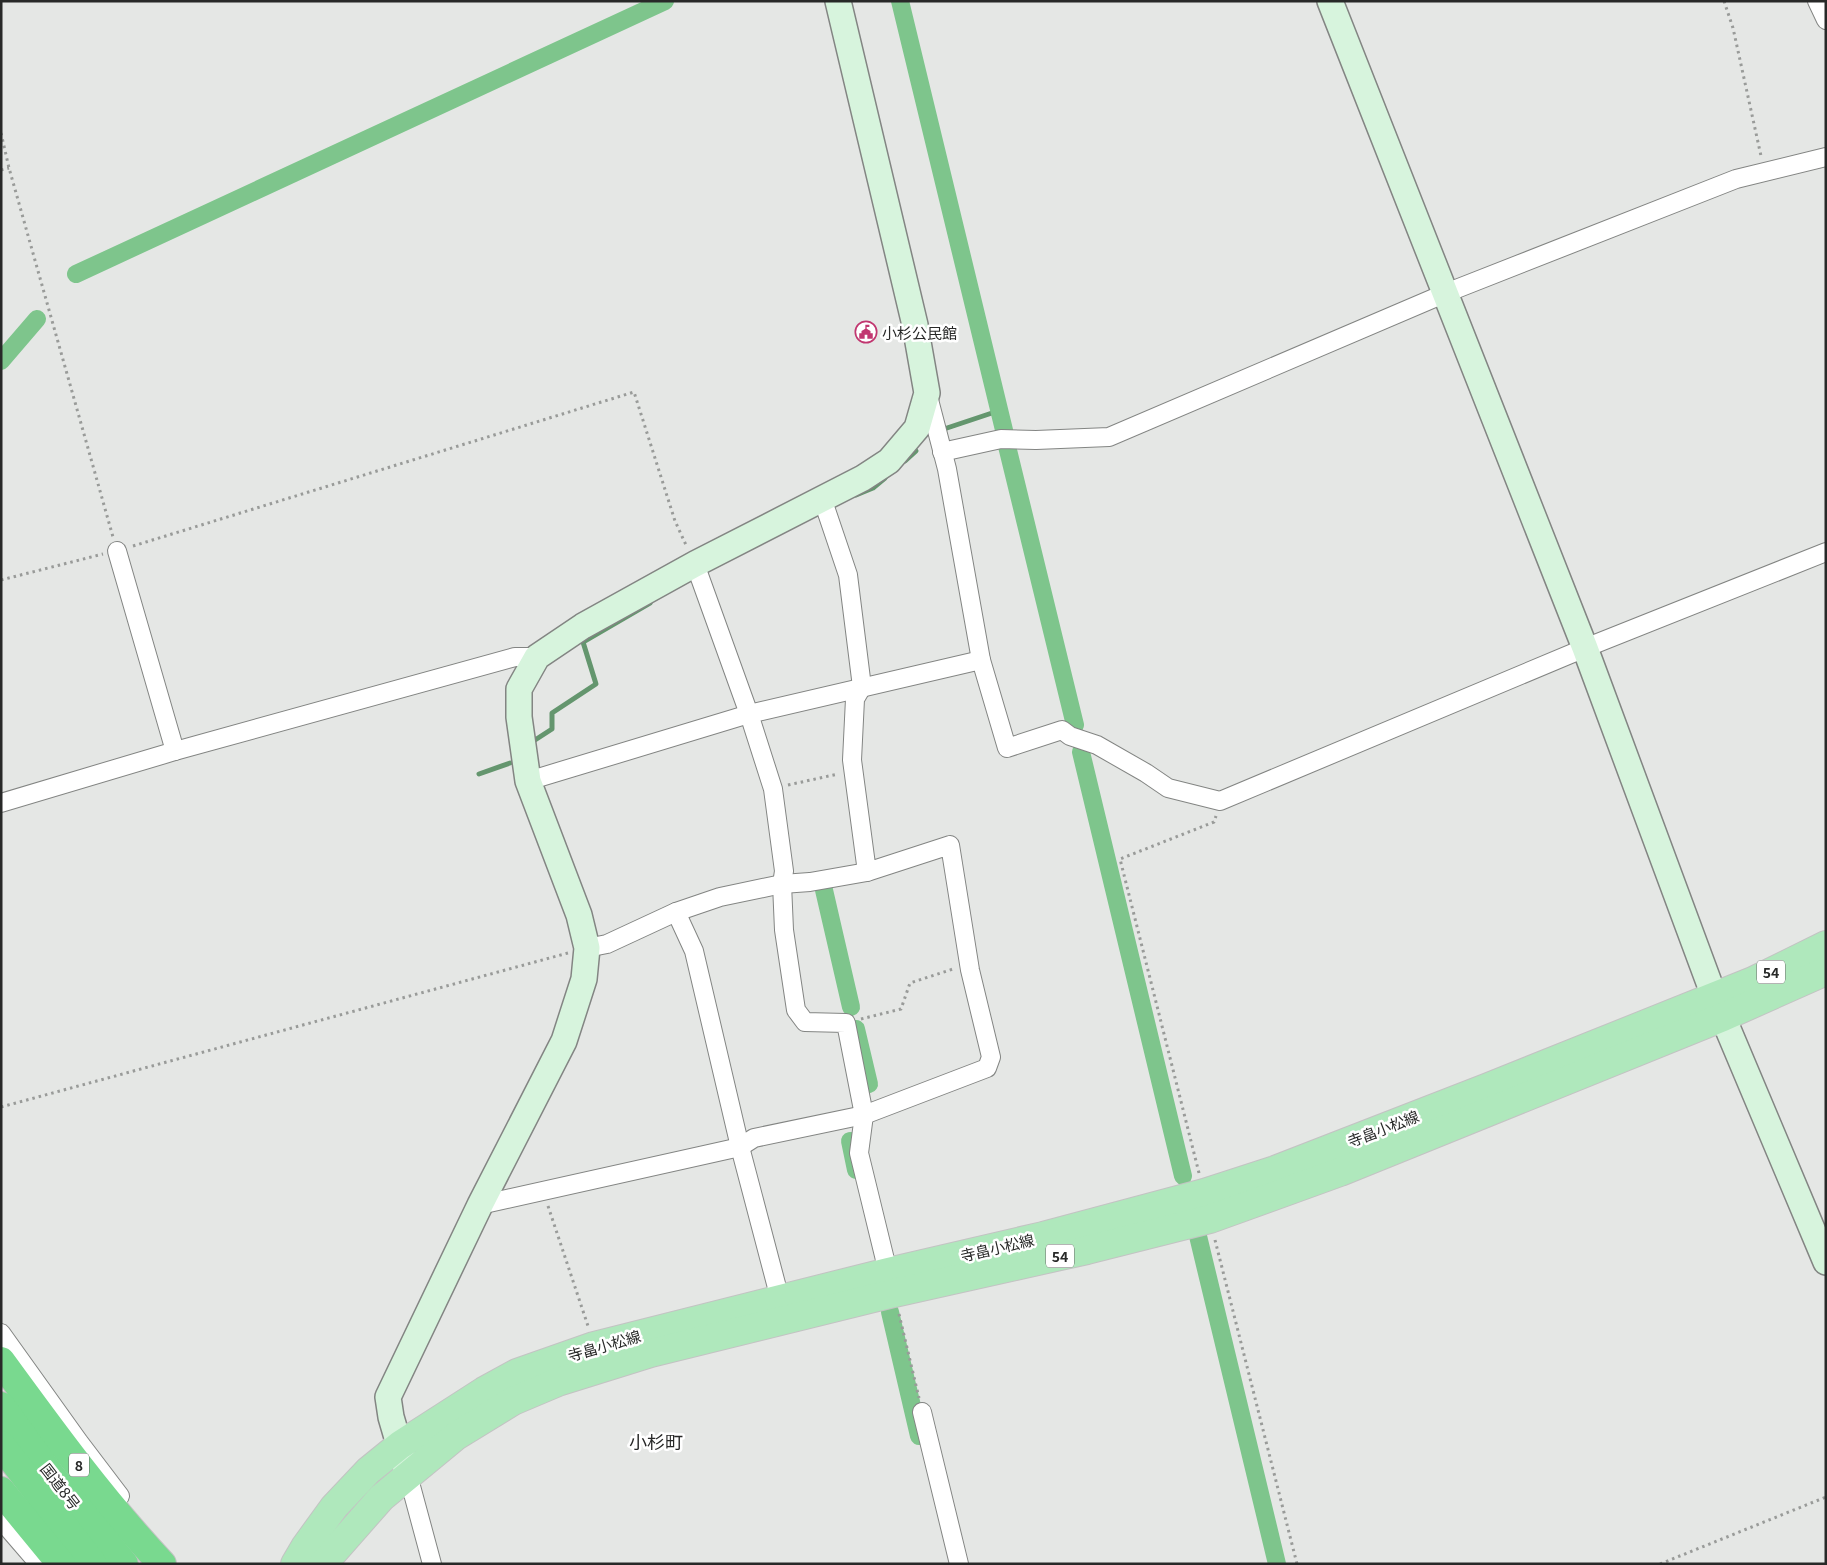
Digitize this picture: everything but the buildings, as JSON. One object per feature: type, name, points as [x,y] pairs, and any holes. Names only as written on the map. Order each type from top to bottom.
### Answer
[{"type":"highway","name":"8","points":[[1,1361],[46,1423],[132,1532],[162,1564]]},
{"type":"highway","name":"国道8号","points":[[1,1406],[53,1478],[124,1564]]},
{"type":"highway","name":"国道8号","points":[[1,1446],[94,1564]]},
{"type":"highway","points":[[1,1491],[62,1564]]},
{"type":"main road","name":"寺畠小松線","points":[[295,1564],[334,1507],[368,1471],[400,1445],[484,1391],[518,1373],[594,1346],[780,1299],[891,1283],[1087,1250],[1210,1219],[1340,1172],[1719,1006],[1753,981],[1826,945]]},
{"type":"main road","name":"寺畠小松線","points":[[322,1564],[381,1498],[475,1423],[512,1401],[558,1382],[1043,1236],[1204,1192],[1303,1159],[1486,1088],[1719,1006],[1826,971]]},
{"type":"street","points":[[838,1],[915,325],[927,392],[947,469],[981,660],[1007,748],[1062,730],[1070,736],[1097,745],[1168,788],[1220,801],[1585,648],[1826,552]]},
{"type":"street","points":[[1330,1],[1585,648],[1719,1006],[1826,1262]]},
{"type":"street","points":[[1817,1],[1826,20]]},
{"type":"street","points":[[942,452],[1001,440],[1109,436],[1446,293],[1736,179],[1826,157]]},
{"type":"street","points":[[432,1564],[388,1397],[480,1205],[564,1041],[584,979],[587,948],[579,915],[528,781],[519,717],[519,690],[537,657],[583,626],[695,564],[863,478],[889,461],[917,428],[927,392]]},
{"type":"street","points":[[822,498],[848,575],[862,687],[854,699],[852,760],[867,872]]},
{"type":"street","points":[[117,551],[175,751]]},
{"type":"street","points":[[695,564],[749,714],[773,788],[784,871],[782,884],[784,930],[796,1010],[805,1022],[846,1023],[864,1115],[860,1153],[891,1283]]},
{"type":"street","points":[[1,803],[175,751],[515,657],[537,657]]},
{"type":"street","points":[[528,781],[749,714],[981,660]]},
{"type":"street","points":[[480,1205],[740,1147],[754,1138],[864,1115],[987,1068],[990,1057],[969,964],[950,845],[867,872],[810,882],[782,884],[720,896],[676,912],[607,944],[587,948]]},
{"type":"street","points":[[676,912],[694,951],[740,1147],[780,1299]]},
{"type":"street","points":[[1,1333],[123,1500],[132,1532]]},
{"type":"street","points":[[922,1412],[959,1564]]},
{"type":"street","points":[[1,1520],[39,1564]]},
{"type":"path","points":[[1724,1],[1733,28],[1765,172]]},
{"type":"path","points":[[1,133],[117,551]]},
{"type":"path","points":[[1,170],[10,168]]},
{"type":"path","points":[[1,580],[117,551],[634,392],[675,521],[695,564]]},
{"type":"path","points":[[773,788],[854,771]]},
{"type":"path","points":[[1204,1192],[1120,859],[1214,822],[1220,801]]},
{"type":"path","points":[[1,1107],[587,948]]},
{"type":"path","points":[[846,1023],[901,1009],[910,983],[969,964]]},
{"type":"path","points":[[543,1191],[594,1346]]},
{"type":"path","points":[[1210,1219],[1297,1564]]},
{"type":"path","points":[[891,1283],[922,1412]]},
{"type":"path","points":[[1660,1564],[1826,1497]]},
{"type":"waterway","points":[[76,274],[665,1]]},
{"type":"waterway","points":[[900,1],[1004,430]]},
{"type":"waterway","points":[[1,361],[37,319]]},
{"type":"waterway","points":[[947,428],[998,411]]},
{"type":"waterway","points":[[1007,446],[1075,725]]},
{"type":"waterway","points":[[905,461],[916,451]]},
{"type":"waterway","points":[[856,495],[873,488],[885,478]]},
{"type":"waterway","points":[[535,740],[552,729],[552,713],[596,684],[583,642],[650,603]]},
{"type":"waterway","points":[[1081,752],[1183,1176]]},
{"type":"waterway","points":[[479,774],[510,763]]},
{"type":"waterway","points":[[824,890],[851,1007]]},
{"type":"waterway","points":[[856,1029],[869,1084]]},
{"type":"waterway","points":[[850,1141],[856,1170]]},
{"type":"waterway","points":[[1198,1236],[1277,1564]]},
{"type":"waterway","points":[[890,1312],[919,1436]]},
{"type":"place","name":"小杉公民館","points":[[866,332]]},
{"type":"district","name":"小杉町","points":[[656,1441]]}]
